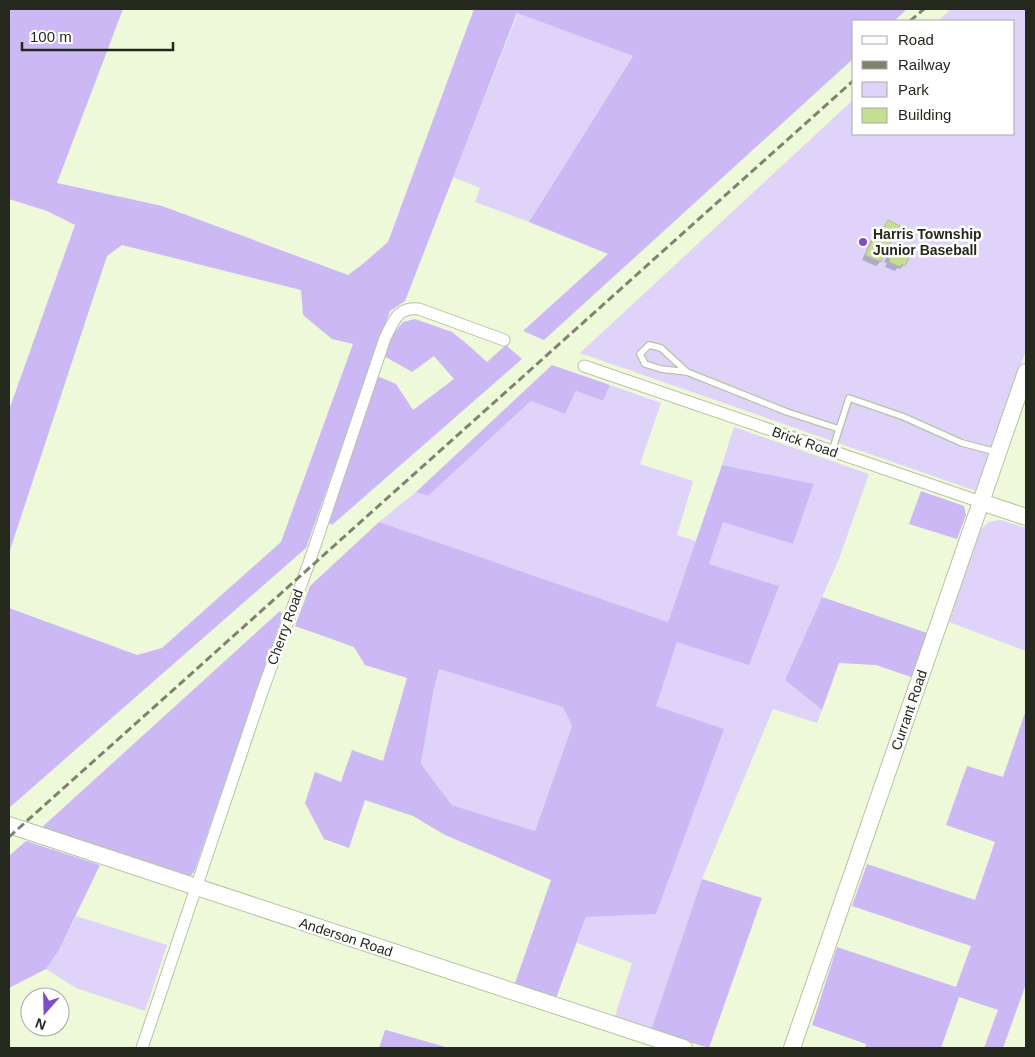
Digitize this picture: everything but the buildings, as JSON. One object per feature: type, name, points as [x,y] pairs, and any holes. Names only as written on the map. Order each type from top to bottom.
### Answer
[{"type":"street","name":"Cherry Road","points":[[142,1048],[385,338],[396,317],[409,309],[419,309],[504,340]]},
{"type":"street","name":"Brick Road","points":[[584,366],[1026,517]]},
{"type":"street","name":"Currant Road","points":[[792,1048],[1026,372]]},
{"type":"street","name":"Anderson Road","points":[[9,825],[684,1048]]},
{"type":"lane","points":[[687,372],[661,348],[649,345],[640,354],[645,364],[661,369],[687,372],[787,412],[839,429]]},
{"type":"lane","points":[[832,451],[849,398],[904,417],[962,443],[998,453]]},
{"type":"green space","name":"Harris Township Junior Baseball","points":[[951,9],[1026,9],[1026,350],[976,491],[580,353],[852,101],[852,135],[1015,135],[1015,20],[939,20]]},
{"type":"green space","points":[[518,13],[633,56],[529,222],[475,202],[480,188],[453,177]]},
{"type":"green space","points":[[610,385],[661,403],[640,464],[693,481],[677,535],[696,541],[668,622],[379,522],[416,492],[428,496],[531,401],[565,414],[576,391],[603,401]]},
{"type":"green space","points":[[734,427],[869,474],[839,559],[785,680],[822,710],[817,723],[773,709],[702,879],[651,1030],[614,1019],[632,963],[577,943],[586,917],[656,913],[723,729],[655,706],[677,642],[779,586],[709,564],[723,521],[793,544],[814,485],[722,465]]},
{"type":"green space","points":[[1000,520],[1026,528],[1026,651],[949,622],[979,531],[989,522]]},
{"type":"green space","points":[[439,669],[563,707],[572,726],[535,831],[452,805],[421,764]]},
{"type":"green space","points":[[76,916],[167,945],[145,1011],[76,988],[46,969],[59,950]]},
{"type":"shaded area","points":[[9,9],[123,9],[57,183],[162,206],[348,275],[388,242],[474,9],[907,9],[895,20],[852,20],[852,60],[544,340],[523,331],[608,254],[529,222],[633,56],[517,13],[405,301],[390,311],[306,548],[9,808],[9,608],[137,655],[162,648],[281,542],[353,344],[332,339],[303,315],[301,290],[122,245],[107,256],[9,553],[9,410],[75,225],[47,211],[9,199]]},
{"type":"shaded area","points":[[415,319],[452,332],[487,362],[506,345],[522,359],[332,525],[328,522],[377,376],[396,384],[413,410],[454,379],[434,356],[412,372],[384,356],[394,333],[403,322]]},
{"type":"shaded area","points":[[552,365],[610,385],[603,401],[576,391],[565,414],[531,401],[428,496],[416,492]]},
{"type":"shaded area","points":[[722,465],[814,484],[793,544],[723,522],[709,564],[779,586],[749,665],[677,642],[656,706],[724,729],[656,914],[586,917],[556,998],[515,983],[551,880],[445,835],[413,816],[365,800],[349,848],[324,839],[305,803],[315,772],[341,782],[352,750],[383,761],[407,678],[365,665],[354,647],[295,626],[310,586],[379,522],[668,622]],"holes":[[[439,669],[563,707],[572,726],[535,831],[452,805],[421,764]]]},
{"type":"shaded area","points":[[921,491],[964,506],[966,515],[957,539],[909,524]]},
{"type":"shaded area","points":[[822,597],[927,633],[911,677],[876,665],[839,663],[822,710],[785,680]]},
{"type":"shaded area","points":[[280,611],[283,614],[194,872],[190,876],[179,876],[40,829]]},
{"type":"shaded area","points":[[1026,710],[1026,984],[1003,1048],[984,1048],[998,1010],[959,997],[941,1048],[865,1048],[866,1044],[812,1025],[837,947],[956,987],[971,946],[852,906],[867,864],[975,900],[995,842],[946,825],[967,766],[1003,777]]},
{"type":"shaded area","points":[[26,841],[100,865],[59,950],[46,969],[9,988],[9,856]]},
{"type":"shaded area","points":[[702,879],[762,898],[709,1048],[651,1030]]},
{"type":"shaded area","points":[[386,1030],[449,1048],[379,1048]]},
{"type":"railway","points":[[911,20],[924,9]]},
{"type":"railway","points":[[9,837],[852,82]]},
{"type":"place","name":"Harris Township Junior Baseball","points":[[863,242]]}]
